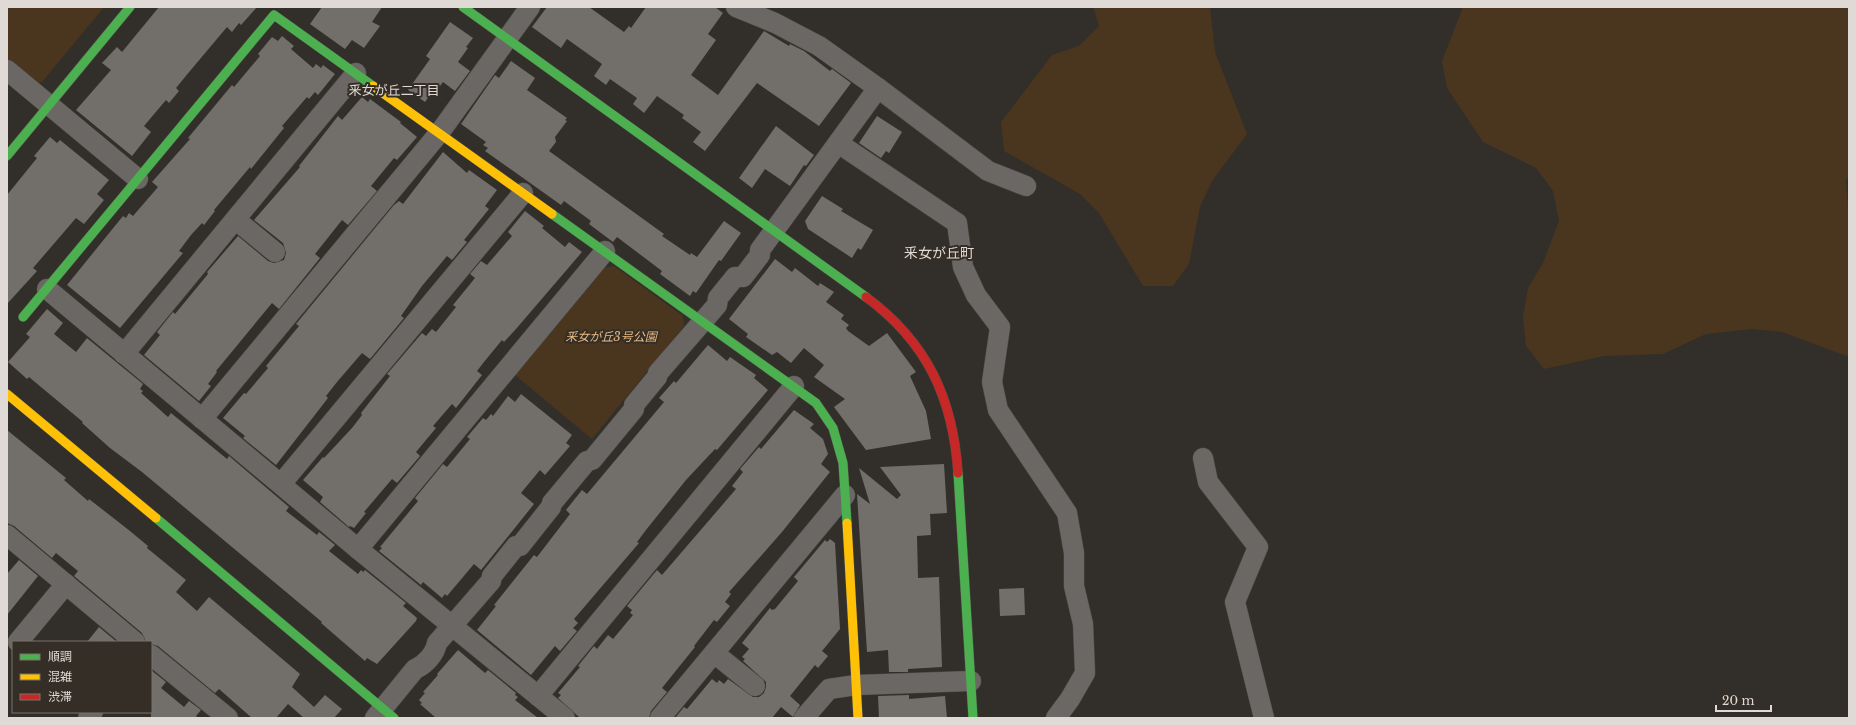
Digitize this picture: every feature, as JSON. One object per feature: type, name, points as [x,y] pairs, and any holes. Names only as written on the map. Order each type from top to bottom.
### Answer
[{"type":"street","points":[[7,156],[130,7]]},
{"type":"street","points":[[463,7],[877,304],[893,319],[921,352],[938,382],[951,418],[956,442],[973,718]]},
{"type":"street","points":[[202,419],[440,132],[530,7]]},
{"type":"street","points":[[736,7],[774,23],[819,46],[878,88],[988,171],[1026,186]]},
{"type":"street","points":[[23,317],[274,15],[440,132],[816,403],[833,428],[843,463],[858,718]]},
{"type":"street","points":[[7,70],[138,179]]},
{"type":"street","points":[[124,354],[356,74]]},
{"type":"street","points":[[7,394],[384,715],[415,669],[422,666],[436,649],[437,643],[491,582],[492,576],[516,546],[520,546],[552,507],[552,503],[587,461],[592,460],[634,409],[634,404],[657,377],[658,372],[703,323],[717,305],[718,298],[735,277],[743,277],[760,255],[760,250],[878,88]]},
{"type":"street","points":[[838,143],[957,223],[963,267],[976,295],[1000,327],[992,382],[998,410],[1067,513],[1074,553],[1074,586],[1083,624],[1085,673],[1070,699],[1056,718]]},
{"type":"street","points":[[281,484],[523,193]]},
{"type":"street","points":[[236,220],[275,252]]},
{"type":"street","points":[[358,549],[605,251]]},
{"type":"street","points":[[47,289],[358,549],[565,718]]},
{"type":"street","points":[[538,696],[794,386]]},
{"type":"street","points":[[1203,458],[1208,482],[1258,547],[1235,602],[1264,718]]},
{"type":"street","points":[[660,718],[845,495]]},
{"type":"street","points":[[7,535],[134,641]]},
{"type":"street","points":[[19,641],[66,584]]},
{"type":"street","points":[[714,653],[755,686]]},
{"type":"street","points":[[152,656],[224,717]]},
{"type":"street","points":[[804,718],[829,689],[856,685],[971,681]]},
{"type":"green space","points":[[7,7],[104,7],[42,82],[35,83],[7,59]]},
{"type":"green space","points":[[1093,7],[1210,7],[1215,52],[1247,134],[1212,181],[1200,207],[1189,264],[1173,286],[1143,286],[1099,213],[1080,194],[1004,151],[1001,122],[1052,55],[1079,46],[1099,26]]},
{"type":"green space","points":[[1463,7],[1849,7],[1849,176],[1846,181],[1849,222],[1849,357],[1782,332],[1752,329],[1706,334],[1663,354],[1604,356],[1544,369],[1526,346],[1523,317],[1528,288],[1543,263],[1559,221],[1553,191],[1536,168],[1483,142],[1447,88],[1442,61]]},
{"type":"green space","name":"釆女が丘3号公園","points":[[614,266],[683,316],[684,326],[592,439],[515,375],[601,268]]},
{"type":"building","points":[[159,7],[257,7],[241,25],[239,23],[232,32],[227,27],[190,71],[176,88],[179,91],[169,103],[166,100],[144,126],[151,132],[132,156],[76,110],[111,70],[102,63],[117,47],[122,52]]},
{"type":"building","points":[[322,7],[382,7],[372,22],[380,26],[364,48],[352,40],[345,49],[310,24]]},
{"type":"building","points":[[547,7],[589,7],[624,32],[629,26],[631,28],[646,7],[715,7],[723,13],[708,34],[716,40],[691,75],[718,95],[764,31],[789,46],[790,44],[804,51],[830,71],[832,69],[851,83],[819,126],[757,83],[705,151],[693,142],[701,132],[682,118],[684,115],[657,96],[644,113],[633,104],[637,98],[610,79],[606,85],[594,76],[602,64],[567,39],[561,48],[532,27]]},
{"type":"building","points":[[450,22],[473,38],[458,62],[470,71],[455,91],[443,82],[440,86],[437,85],[425,102],[408,90],[430,59],[426,56]]},
{"type":"building","points":[[282,36],[294,46],[291,49],[313,68],[316,64],[321,68],[323,65],[335,74],[318,95],[315,92],[309,99],[307,97],[282,126],[284,128],[251,169],[250,167],[214,210],[215,211],[204,225],[202,223],[191,235],[179,251],[183,253],[120,328],[67,285],[123,216],[126,218],[129,213],[133,216],[158,187],[152,182],[190,139],[188,138],[232,85],[234,87],[260,56],[258,54],[272,37],[278,41]]},
{"type":"building","points":[[511,61],[535,78],[527,90],[567,118],[565,120],[567,121],[555,137],[556,142],[549,151],[664,234],[662,236],[690,255],[691,253],[697,257],[724,221],[741,233],[721,261],[719,260],[696,293],[693,291],[690,296],[660,274],[662,271],[617,237],[613,242],[589,224],[591,221],[564,201],[561,205],[485,151],[488,148],[483,145],[486,142],[461,124],[495,75],[499,78]]},
{"type":"building","points":[[362,97],[368,102],[370,99],[401,122],[400,123],[417,137],[397,160],[394,158],[371,186],[377,191],[348,225],[342,220],[315,254],[320,258],[279,309],[272,303],[216,371],[217,372],[208,384],[211,386],[199,401],[144,355],[160,335],[157,332],[173,312],[175,314],[208,274],[207,272],[238,236],[268,261],[274,263],[284,260],[286,253],[283,243],[254,220],[300,167],[299,166],[338,116],[342,120]]},
{"type":"building","points":[[877,116],[902,132],[889,153],[886,151],[881,158],[859,143]]},
{"type":"building","points":[[776,126],[814,155],[806,166],[804,165],[790,186],[765,169],[752,188],[739,178]]},
{"type":"building","points":[[50,137],[57,143],[60,140],[109,180],[97,194],[104,200],[84,224],[76,218],[33,268],[37,271],[7,304],[7,195],[37,158],[34,156]]},
{"type":"building","points":[[443,152],[467,173],[469,170],[497,190],[485,206],[489,209],[464,240],[467,242],[452,260],[447,256],[422,286],[401,316],[404,318],[370,359],[362,353],[337,382],[326,396],[328,398],[276,465],[243,438],[245,436],[223,418],[268,368],[266,366],[299,326],[296,324],[394,205],[399,201],[403,204]]},
{"type":"building","points":[[822,196],[843,209],[841,211],[873,230],[861,250],[858,248],[852,258],[808,229],[805,221]]},
{"type":"building","points":[[525,211],[544,226],[542,228],[565,247],[569,242],[582,252],[516,329],[504,342],[502,340],[484,362],[477,371],[482,375],[456,408],[452,404],[433,426],[436,428],[416,452],[420,456],[397,483],[392,479],[364,512],[366,513],[354,528],[349,527],[320,502],[323,497],[303,480],[323,457],[324,458],[352,428],[362,415],[361,413],[390,376],[387,374],[422,333],[426,336],[432,329],[436,332],[456,307],[453,305],[475,278],[470,274],[481,261],[487,265],[512,236],[508,232]]},
{"type":"building","points":[[775,259],[792,272],[795,268],[818,286],[820,283],[834,292],[826,302],[844,315],[841,319],[849,325],[846,328],[848,331],[869,346],[887,333],[916,372],[910,376],[926,411],[931,439],[866,450],[834,407],[845,399],[814,377],[824,365],[804,348],[791,363],[777,352],[772,355],[746,337],[748,334],[729,319]]},
{"type":"building","points":[[47,309],[63,323],[54,334],[76,352],[87,338],[143,384],[140,389],[143,391],[141,393],[168,417],[171,413],[227,459],[229,456],[289,507],[286,511],[317,535],[319,532],[335,545],[329,551],[358,574],[361,570],[363,572],[365,570],[406,603],[403,606],[417,618],[416,621],[377,664],[367,658],[365,661],[321,623],[322,622],[142,472],[110,448],[82,423],[83,422],[29,377],[27,379],[8,362],[30,337],[26,334]]},
{"type":"building","points":[[708,345],[727,361],[730,357],[756,375],[754,378],[768,390],[717,450],[715,449],[686,480],[637,542],[639,543],[574,619],[578,623],[573,628],[577,631],[560,651],[555,646],[531,675],[477,630],[496,606],[494,605],[534,555],[537,557],[570,514],[566,510],[582,490],[587,494],[664,402],[659,398],[674,381],[676,383]]},
{"type":"building","points":[[521,394],[572,435],[566,443],[570,446],[545,475],[540,470],[521,493],[534,504],[481,570],[474,564],[447,596],[445,594],[442,598],[423,582],[421,585],[379,551],[382,548],[380,547],[418,501],[415,498],[443,464],[447,467],[470,439],[467,437],[483,418],[486,420],[491,414],[493,416],[508,396],[515,402]]},
{"type":"building","points":[[794,410],[814,424],[810,428],[823,439],[828,454],[821,464],[830,472],[782,532],[729,592],[731,594],[725,602],[730,606],[717,622],[714,620],[694,646],[695,647],[662,688],[667,692],[651,711],[649,718],[580,718],[558,698],[561,695],[558,693],[580,667],[578,666],[594,646],[597,649],[608,635],[613,639],[633,615],[630,613],[632,610],[627,606],[657,570],[662,575],[736,489],[732,486],[743,472],[740,469],[759,447],[761,449]]},
{"type":"building","points":[[7,430],[66,478],[64,480],[88,501],[89,499],[130,531],[148,546],[147,548],[186,580],[176,592],[197,611],[209,597],[300,674],[292,687],[314,707],[325,695],[342,709],[334,718],[304,718],[288,704],[276,718],[252,718],[219,689],[215,693],[158,646],[152,644],[152,641],[146,641],[142,633],[74,576],[78,571],[56,553],[52,558],[14,526],[7,523]]},
{"type":"building","points":[[944,464],[947,513],[930,514],[931,535],[917,536],[918,578],[939,577],[942,667],[908,669],[908,672],[889,672],[888,650],[867,652],[857,494],[870,504],[859,468],[897,499],[901,495],[880,467]]},
{"type":"building","points":[[830,539],[835,543],[840,629],[822,651],[828,656],[818,668],[815,665],[790,696],[800,705],[793,717],[781,707],[772,718],[675,718],[684,707],[687,709],[712,679],[717,683],[719,680],[724,684],[728,679],[753,697],[759,697],[764,693],[766,682],[743,661],[745,659],[742,657],[749,649],[742,643],[770,608],[772,610],[775,609],[798,581],[794,577],[825,540],[827,542]]},
{"type":"building","points":[[19,560],[38,576],[7,615],[7,574]]},
{"type":"building","points":[[1024,588],[1025,615],[1000,616],[999,589]]},
{"type":"building","points":[[99,627],[116,641],[88,641]]},
{"type":"building","points":[[458,650],[485,673],[488,670],[516,693],[515,695],[518,697],[515,700],[538,718],[436,718],[420,704],[422,703],[419,700],[425,693],[423,692],[438,675],[437,674]]},
{"type":"building","points":[[152,671],[166,682],[161,688],[184,707],[189,701],[201,710],[196,716],[198,718],[151,718]]},
{"type":"building","points":[[909,695],[909,699],[945,696],[947,718],[879,718],[878,696]]},
{"type":"traffic: fast","points":[[7,156],[130,7]]},
{"type":"traffic: fast","points":[[463,7],[866,297]]},
{"type":"traffic: fast","points":[[23,317],[274,15],[373,86]]},
{"type":"traffic: fast","points":[[552,214],[816,403],[833,428],[843,463],[847,523]]},
{"type":"traffic: fast","points":[[958,473],[973,718]]},
{"type":"traffic: fast","points":[[156,518],[394,718]]},
{"type":"traffic: slow","points":[[373,86],[552,214]]},
{"type":"traffic: slow","points":[[7,394],[156,518]]},
{"type":"traffic: slow","points":[[847,523],[858,718]]},
{"type":"traffic: jam","points":[[866,297],[887,314],[905,333],[921,353],[933,374],[943,396],[950,420],[958,473]]},
{"type":"district","name":"釆女が丘二丁目","points":[[394,90]]},
{"type":"district","name":"釆女が丘町","points":[[939,253]]}]
